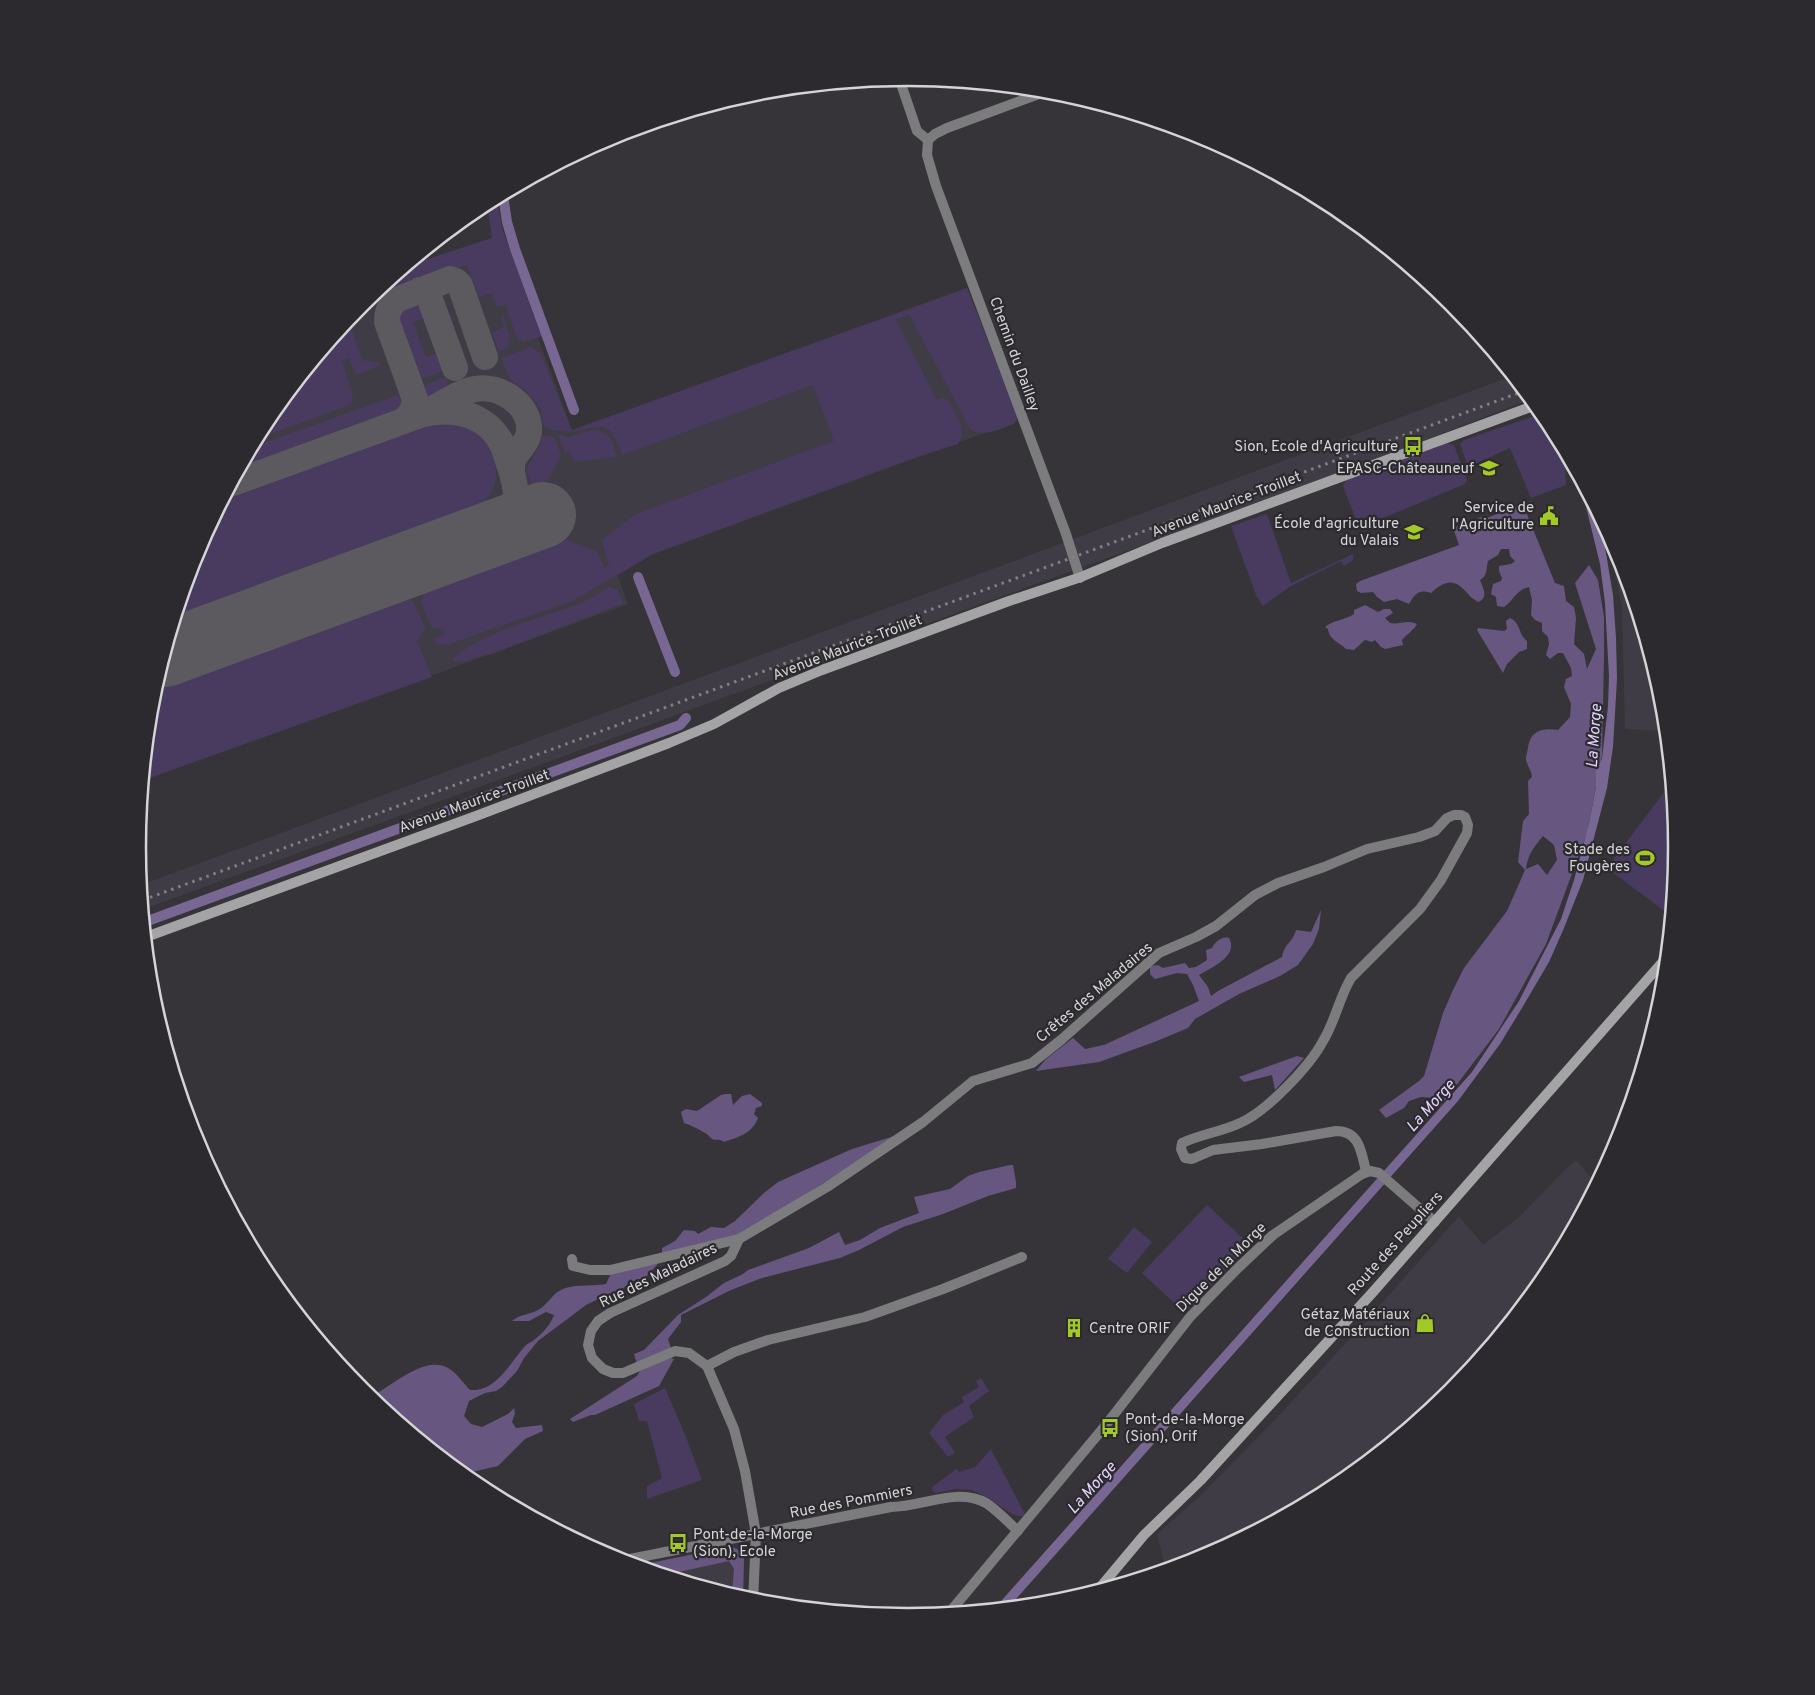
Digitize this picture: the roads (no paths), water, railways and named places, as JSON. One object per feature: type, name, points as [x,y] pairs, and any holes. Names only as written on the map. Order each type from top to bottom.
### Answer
[{"type":"street","points":[[901,86],[917,131],[928,140],[947,128],[1031,97]]},
{"type":"street","name":"Chemin du Dailley","points":[[928,140],[927,155],[936,186],[1066,534],[1080,578]]},
{"type":"street","name":"Avenue Maurice-Troillet","points":[[152,935],[466,820],[669,743],[714,724],[779,688],[822,670],[1009,601],[1080,578],[1162,543],[1528,408]]},
{"type":"street","name":"Crêtes des Maladaires","points":[[572,1259],[573,1266],[590,1270],[610,1270],[739,1239],[835,1182],[923,1122],[973,1081],[1032,1063],[1061,1040],[1159,953],[1216,926],[1255,895],[1278,883],[1367,849],[1419,838],[1435,830],[1447,818],[1461,815],[1465,817],[1468,825],[1467,834],[1441,880],[1420,909],[1351,978],[1343,991],[1324,1041],[1302,1072],[1259,1112],[1241,1123],[1195,1137],[1182,1143],[1181,1149],[1185,1158],[1192,1160],[1213,1150],[1345,1131],[1356,1140],[1366,1171]]},
{"type":"street","name":"Route des Peupliers","points":[[1105,1583],[1144,1535],[1200,1481],[1435,1222],[1659,966]]},
{"type":"street","points":[[1366,1171],[1379,1173],[1435,1222]]},
{"type":"street","name":"Digue de la Morge","points":[[954,1607],[1106,1426],[1178,1331],[1216,1290],[1273,1235],[1366,1171]]},
{"type":"street","name":"Rue des Maladaires","points":[[707,1366],[689,1353],[675,1352],[622,1373],[613,1374],[603,1369],[592,1358],[588,1345],[591,1331],[598,1321],[610,1313],[725,1261],[731,1256],[739,1239]]},
{"type":"street","points":[[753,1593],[756,1534],[746,1471],[734,1429],[707,1366],[734,1352],[768,1340],[865,1317],[943,1289],[1022,1257]]},
{"type":"street","name":"Rue des Pommiers","points":[[635,1558],[891,1507],[902,1507],[963,1496],[976,1498],[987,1504],[1018,1531]]},
{"type":"waterway","points":[[504,203],[507,222],[515,249],[574,410]]},
{"type":"waterway","points":[[638,577],[675,672]]},
{"type":"waterway","points":[[150,920],[680,725],[686,718]]},
{"type":"railway","points":[[148,898],[1518,393]]},
{"type":"place","name":"Sion, Ecole d'Agriculture","points":[[1413,446]]},
{"type":"place","name":"EPASC-Châteauneuf","points":[[1489,468]]},
{"type":"place","name":"Service de l'Agriculture","points":[[1549,516]]},
{"type":"place","name":"École d'agriculture du Valais","points":[[1414,532]]},
{"type":"place","name":"Stade des Fougères","points":[[1645,858]]},
{"type":"place","name":"Gétaz Matériaux de Construction","points":[[1425,1323]]},
{"type":"place","name":"Centre ORIF","points":[[1074,1328]]},
{"type":"place","name":"Pont-de-la-Morge (Sion), Orif","points":[[1110,1428]]},
{"type":"place","name":"Pont-de-la-Morge (Sion), Ecole","points":[[678,1543]]},
{"type":"water label","name":"La Morge","points":[[1593,736]]},
{"type":"water label","name":"La Morge","points":[[1430,1105]]},
{"type":"water label","name":"La Morge","points":[[1091,1487]]}]
